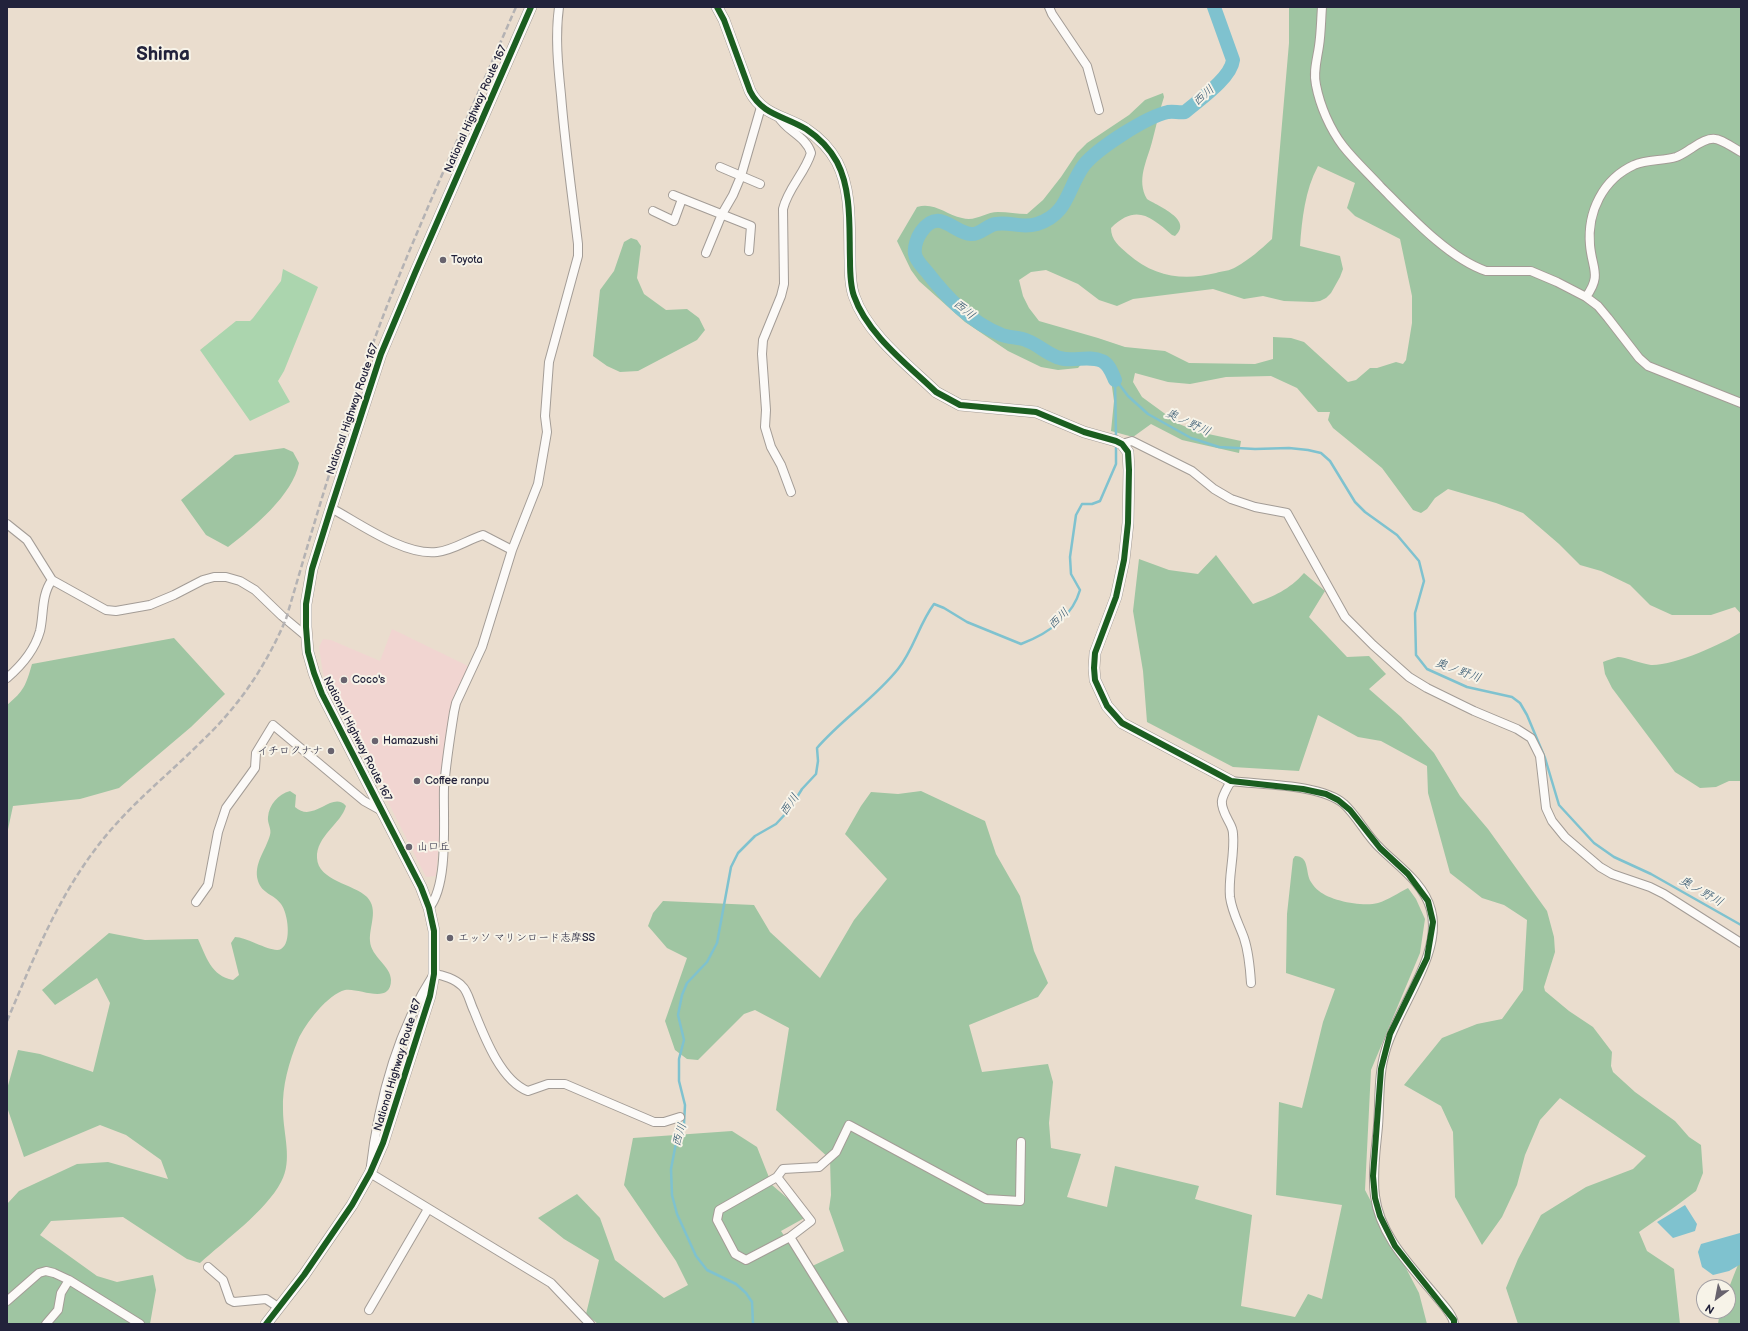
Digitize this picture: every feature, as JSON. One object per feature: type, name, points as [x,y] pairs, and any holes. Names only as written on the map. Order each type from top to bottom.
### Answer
[{"type":"street","name":"National Highway Route 167","points":[[266,1324],[304,1275],[348,1211],[384,1143],[430,996],[434,974],[434,931],[429,908],[422,887],[318,684],[311,662],[306,636],[306,604],[308,587],[331,508],[384,347],[531,7]]},
{"type":"street","points":[[429,908],[435,901],[442,864],[444,788],[456,703],[482,647],[512,550],[538,484],[547,432],[545,416],[549,362],[578,256],[578,244],[559,78],[557,36],[559,7]]},
{"type":"street","points":[[717,7],[724,20],[750,91],[756,101],[761,107],[806,129],[820,140],[837,162],[846,187],[850,276],[854,295],[859,308],[880,337],[936,392],[960,405],[1036,412],[1084,432],[1116,441],[1122,444],[1128,452],[1128,523],[1124,560],[1116,597],[1095,653],[1095,680],[1107,706],[1122,723],[1231,781],[1303,789],[1326,794],[1338,800],[1350,810],[1380,848],[1408,874],[1428,901],[1433,922],[1427,958],[1390,1034],[1381,1069],[1374,1176],[1375,1198],[1380,1216],[1395,1246],[1445,1308],[1454,1320],[1454,1324]]},
{"type":"street","points":[[1049,7],[1052,14],[1088,66],[1099,110]]},
{"type":"street","points":[[1322,7],[1319,47],[1314,70],[1320,102],[1342,145],[1425,230],[1469,264],[1486,271],[1531,271],[1552,279],[1586,297],[1598,306],[1639,358],[1648,366],[1741,403]]},
{"type":"street","points":[[706,253],[722,214],[733,195],[741,176],[761,107]]},
{"type":"street","points":[[778,116],[782,124],[806,143],[811,153],[809,160],[785,198],[783,209],[784,284],[781,296],[763,340],[762,354],[766,427],[771,447],[781,465],[791,492]]},
{"type":"street","points":[[1586,297],[1596,277],[1589,239],[1592,213],[1597,200],[1608,184],[1635,164],[1677,157],[1710,138],[1717,139],[1741,152]]},
{"type":"street","points":[[720,167],[760,184]]},
{"type":"street","points":[[673,195],[751,226],[749,251]]},
{"type":"street","points":[[652,211],[674,221],[682,199]]},
{"type":"street","points":[[1122,444],[1132,441],[1192,471],[1214,489],[1232,499],[1255,507],[1287,513],[1345,617],[1372,645],[1409,677],[1427,688],[1474,711],[1517,729],[1531,738],[1540,756],[1544,797],[1548,814],[1565,837],[1600,868],[1612,874],[1650,887],[1664,894],[1741,943]]},
{"type":"street","points":[[331,508],[397,544],[418,552],[436,552],[454,548],[483,535],[512,550]]},
{"type":"street","points":[[7,524],[27,540],[52,580],[106,610],[113,611],[150,605],[209,578],[230,578],[240,581],[255,590],[282,616],[306,636]]},
{"type":"street","points":[[7,678],[18,668],[37,639],[40,630],[46,590],[52,580]]},
{"type":"street","points":[[196,902],[208,885],[218,832],[226,808],[254,768],[256,753],[273,725],[364,800],[383,811]]},
{"type":"street","points":[[1231,781],[1222,797],[1221,807],[1233,830],[1234,843],[1230,897],[1234,914],[1244,938],[1249,959],[1251,983]]},
{"type":"street","points":[[434,974],[443,975],[462,986],[484,1035],[502,1068],[523,1089],[528,1091],[548,1084],[565,1084],[654,1122],[664,1122],[680,1117]]},
{"type":"street","points":[[777,1177],[811,1221],[790,1237],[746,1260],[735,1254],[717,1220],[719,1210],[777,1177],[784,1169],[819,1168],[836,1152],[849,1125],[986,1199],[1020,1201],[1021,1142]]},
{"type":"street","points":[[370,1172],[428,1209],[551,1283],[590,1324]]},
{"type":"street","points":[[368,1310],[428,1209]]},
{"type":"street","points":[[790,1237],[844,1324]]},
{"type":"street","points":[[208,1267],[223,1280],[230,1300],[234,1302],[266,1299],[278,1308]]},
{"type":"street","points":[[7,1301],[40,1273],[46,1271],[70,1280],[140,1324]]},
{"type":"street","points":[[46,1324],[58,1310],[61,1293],[70,1280]]},
{"type":"shaded area","points":[[392,629],[470,667],[455,696],[450,713],[436,876],[426,877],[323,674],[319,647],[323,639],[331,640],[380,661]]},
{"type":"green space","points":[[1289,7],[1741,7],[1741,614],[1735,607],[1711,615],[1672,615],[1650,605],[1630,585],[1601,571],[1580,565],[1559,544],[1523,513],[1496,503],[1448,489],[1435,498],[1427,509],[1421,513],[1413,510],[1382,468],[1333,428],[1328,420],[1330,412],[1318,412],[1297,388],[1271,376],[1226,377],[1190,384],[1168,382],[1135,373],[1133,382],[1142,397],[1179,424],[1199,432],[1241,441],[1239,453],[1182,440],[1151,424],[1133,437],[1111,431],[1114,401],[1110,373],[1102,369],[1098,362],[1084,361],[1078,368],[1058,370],[1041,367],[1008,351],[965,322],[919,281],[911,270],[897,241],[917,207],[935,207],[967,219],[976,218],[993,212],[1027,214],[1043,200],[1077,153],[1087,143],[1129,115],[1145,100],[1163,93],[1164,97],[1142,178],[1142,185],[1147,199],[1172,214],[1180,224],[1180,230],[1175,236],[1172,235],[1150,218],[1143,215],[1135,215],[1128,216],[1111,228],[1112,236],[1128,254],[1138,262],[1148,268],[1169,275],[1192,277],[1229,270],[1236,267],[1259,251],[1272,239],[1289,43]],"holes":[[[1318,166],[1355,183],[1347,208],[1355,216],[1400,239],[1412,296],[1412,323],[1406,360],[1403,364],[1396,362],[1377,368],[1370,368],[1356,380],[1348,382],[1304,342],[1291,338],[1273,337],[1273,359],[1255,364],[1189,363],[1165,351],[1125,347],[1039,321],[1029,308],[1023,296],[1019,280],[1031,272],[1046,270],[1078,284],[1099,300],[1117,306],[1133,299],[1213,289],[1244,299],[1263,296],[1284,301],[1320,301],[1331,293],[1343,269],[1340,256],[1300,246],[1303,215],[1307,195]]]},
{"type":"green space","points":[[631,238],[637,240],[641,246],[637,278],[644,294],[666,310],[687,309],[699,318],[705,330],[697,340],[638,371],[620,372],[607,366],[593,356],[600,290],[614,271],[624,242]]},
{"type":"green space","points":[[283,269],[318,287],[284,371],[278,381],[290,402],[250,421],[200,350],[236,321],[250,321],[281,281]]},
{"type":"green space","points":[[284,448],[293,452],[299,463],[289,487],[271,510],[228,547],[206,535],[181,500],[235,455]]},
{"type":"green space","points":[[1216,555],[1253,604],[1281,592],[1293,584],[1304,573],[1325,591],[1309,617],[1347,657],[1369,656],[1386,674],[1369,689],[1401,717],[1434,753],[1460,796],[1488,829],[1547,911],[1554,937],[1555,952],[1544,987],[1545,991],[1569,1011],[1593,1027],[1612,1052],[1611,1066],[1613,1072],[1635,1092],[1675,1121],[1689,1137],[1701,1145],[1703,1173],[1696,1191],[1639,1232],[1647,1251],[1674,1269],[1680,1324],[1518,1324],[1506,1288],[1518,1259],[1541,1215],[1586,1187],[1633,1169],[1646,1156],[1560,1098],[1540,1120],[1525,1155],[1517,1185],[1502,1217],[1482,1245],[1455,1197],[1453,1132],[1441,1106],[1404,1085],[1442,1038],[1477,1024],[1502,1019],[1523,990],[1527,920],[1504,905],[1482,898],[1450,873],[1428,793],[1427,766],[1381,741],[1358,737],[1318,715],[1299,771],[1233,767],[1147,722],[1143,671],[1133,611],[1139,559],[1169,570],[1198,574]]},
{"type":"green space","points":[[1741,632],[1741,781],[1729,781],[1716,787],[1700,788],[1675,772],[1612,688],[1605,674],[1603,662],[1618,657],[1651,665],[1672,662],[1710,648]]},
{"type":"green space","points":[[174,638],[225,694],[191,727],[119,788],[80,799],[13,806],[7,834],[7,705],[24,687],[32,664]]},
{"type":"green space","points":[[290,791],[296,795],[295,807],[302,811],[309,812],[335,802],[341,802],[346,806],[339,819],[320,843],[317,858],[319,866],[323,872],[361,893],[371,902],[373,918],[370,935],[371,947],[388,970],[391,980],[390,988],[386,992],[380,994],[345,990],[331,997],[311,1018],[298,1040],[289,1065],[285,1083],[283,1119],[287,1156],[285,1174],[274,1193],[255,1215],[200,1263],[187,1259],[123,1217],[51,1221],[40,1235],[97,1276],[117,1282],[153,1275],[156,1290],[150,1324],[7,1324],[7,1204],[19,1191],[77,1164],[108,1162],[168,1179],[161,1160],[126,1135],[100,1125],[24,1157],[7,1107],[7,1089],[18,1050],[40,1054],[93,1072],[110,1003],[97,978],[55,1005],[42,990],[109,933],[145,940],[198,939],[214,970],[226,978],[233,980],[239,975],[231,943],[235,937],[272,949],[281,949],[287,941],[288,934],[286,914],[281,904],[262,889],[258,881],[257,869],[270,835],[268,819],[270,808],[278,797]]},
{"type":"green space","points":[[921,791],[985,821],[996,854],[1020,896],[1034,951],[1048,983],[1038,997],[969,1025],[982,1072],[1048,1064],[1053,1082],[1049,1123],[1051,1148],[1081,1154],[1067,1197],[1107,1207],[1115,1166],[1199,1186],[1195,1199],[1252,1215],[1241,1306],[1295,1317],[1308,1294],[1322,1299],[1342,1205],[1276,1195],[1279,1102],[1302,1108],[1323,1022],[1335,989],[1286,973],[1287,914],[1293,859],[1295,856],[1303,859],[1311,882],[1324,895],[1331,898],[1356,904],[1372,904],[1378,903],[1408,888],[1416,899],[1425,919],[1420,953],[1371,1070],[1365,1190],[1419,1293],[1427,1324],[598,1324],[586,1314],[599,1260],[564,1239],[538,1218],[577,1194],[600,1218],[615,1260],[664,1298],[688,1285],[676,1261],[624,1185],[633,1138],[732,1131],[757,1147],[772,1185],[808,1216],[781,1231],[806,1269],[844,1251],[829,1209],[831,1195],[830,1159],[776,1110],[789,1028],[755,1010],[744,1014],[698,1060],[687,1059],[675,1050],[665,1021],[687,958],[667,948],[648,926],[653,913],[663,901],[754,905],[770,932],[820,978],[854,920],[887,879],[845,834],[871,792],[898,794]]},
{"type":"green space","points":[[1741,1257],[1741,1324],[1718,1324],[1719,1319],[1736,1319],[1736,1279],[1732,1279]]},
{"type":"water","points":[[1685,1205],[1697,1224],[1695,1231],[1673,1238],[1657,1222]]},
{"type":"water","points":[[1740,1233],[1741,1264],[1729,1271],[1713,1275],[1702,1267],[1698,1252],[1701,1244]]},
{"type":"waterway","name":"西川","points":[[1115,380],[1108,366],[1102,361],[1097,359],[1065,359],[1051,355],[1028,341],[1008,337],[990,330],[969,316],[951,300],[920,264],[915,254],[916,243],[921,232],[934,221],[946,223],[964,233],[974,234],[990,226],[1001,223],[1025,226],[1048,220],[1061,207],[1084,165],[1100,150],[1135,126],[1159,115],[1168,112],[1185,112],[1221,81],[1227,74],[1233,60],[1214,7]]},
{"type":"waterway","name":"西川","points":[[1115,380],[1116,438]]},
{"type":"waterway","name":"奥ノ野川","points":[[1116,380],[1128,396],[1148,414],[1191,438],[1219,447],[1255,449],[1289,448],[1321,453],[1330,461],[1355,502],[1365,512],[1397,535],[1419,561],[1424,581],[1415,613],[1416,655],[1427,669],[1467,687],[1512,697],[1520,703],[1527,715],[1545,758],[1559,805],[1594,843],[1614,857],[1651,874],[1741,925]]},
{"type":"waterway","name":"西川","points":[[753,1324],[752,1302],[746,1293],[736,1284],[707,1270],[696,1256],[677,1214],[672,1195],[671,1169],[676,1143],[684,1124],[685,1105],[679,1081],[679,1059],[684,1040],[678,1015],[682,995],[687,983],[707,962],[717,943],[731,867],[738,853],[755,836],[776,824],[789,810],[802,789],[816,774],[818,761],[817,748],[879,690],[898,669],[904,661],[924,620],[934,604],[944,608],[967,622],[1021,644],[1049,630],[1065,617],[1071,609],[1080,590],[1071,574],[1070,557],[1076,515],[1082,504],[1092,504],[1100,501],[1116,464],[1116,445]]},
{"type":"railway","points":[[7,1021],[50,923],[76,876],[109,832],[131,808],[228,714],[240,699],[270,653],[286,619],[321,501],[372,345],[402,268],[516,7]]},
{"type":"cycle path","points":[[266,1324],[304,1275],[352,1205],[370,1173],[383,1143],[430,996],[434,974],[434,931],[429,908],[421,887],[322,694],[314,673],[308,652],[306,627],[306,604],[312,569],[381,354],[531,7]]},
{"type":"cycle path","points":[[717,7],[724,20],[750,91],[755,99],[767,110],[810,132],[827,148],[837,162],[842,173],[849,210],[850,274],[854,296],[868,323],[889,348],[936,392],[960,405],[1036,412],[1084,432],[1116,441],[1122,444],[1128,452],[1128,523],[1124,560],[1116,597],[1095,653],[1095,680],[1107,706],[1122,723],[1231,781],[1303,789],[1326,794],[1338,800],[1350,810],[1380,848],[1408,874],[1428,901],[1433,922],[1427,958],[1390,1034],[1381,1069],[1373,1176],[1375,1198],[1380,1216],[1395,1246],[1454,1320],[1454,1324]]},
{"type":"place","name":"Toyota","points":[[443,260]]},
{"type":"place","name":"Coco's","points":[[344,680]]},
{"type":"place","name":"Hamazushi","points":[[375,741]]},
{"type":"place","name":"イチロクナナ","points":[[331,751]]},
{"type":"place","name":"Coffee ranpu","points":[[417,781]]},
{"type":"place","name":"山口丘","points":[[409,847]]},
{"type":"place","name":"エッソ マリンロード志摩SS","points":[[450,938]]},
{"type":"district","name":"Shima","points":[[163,55]]}]
